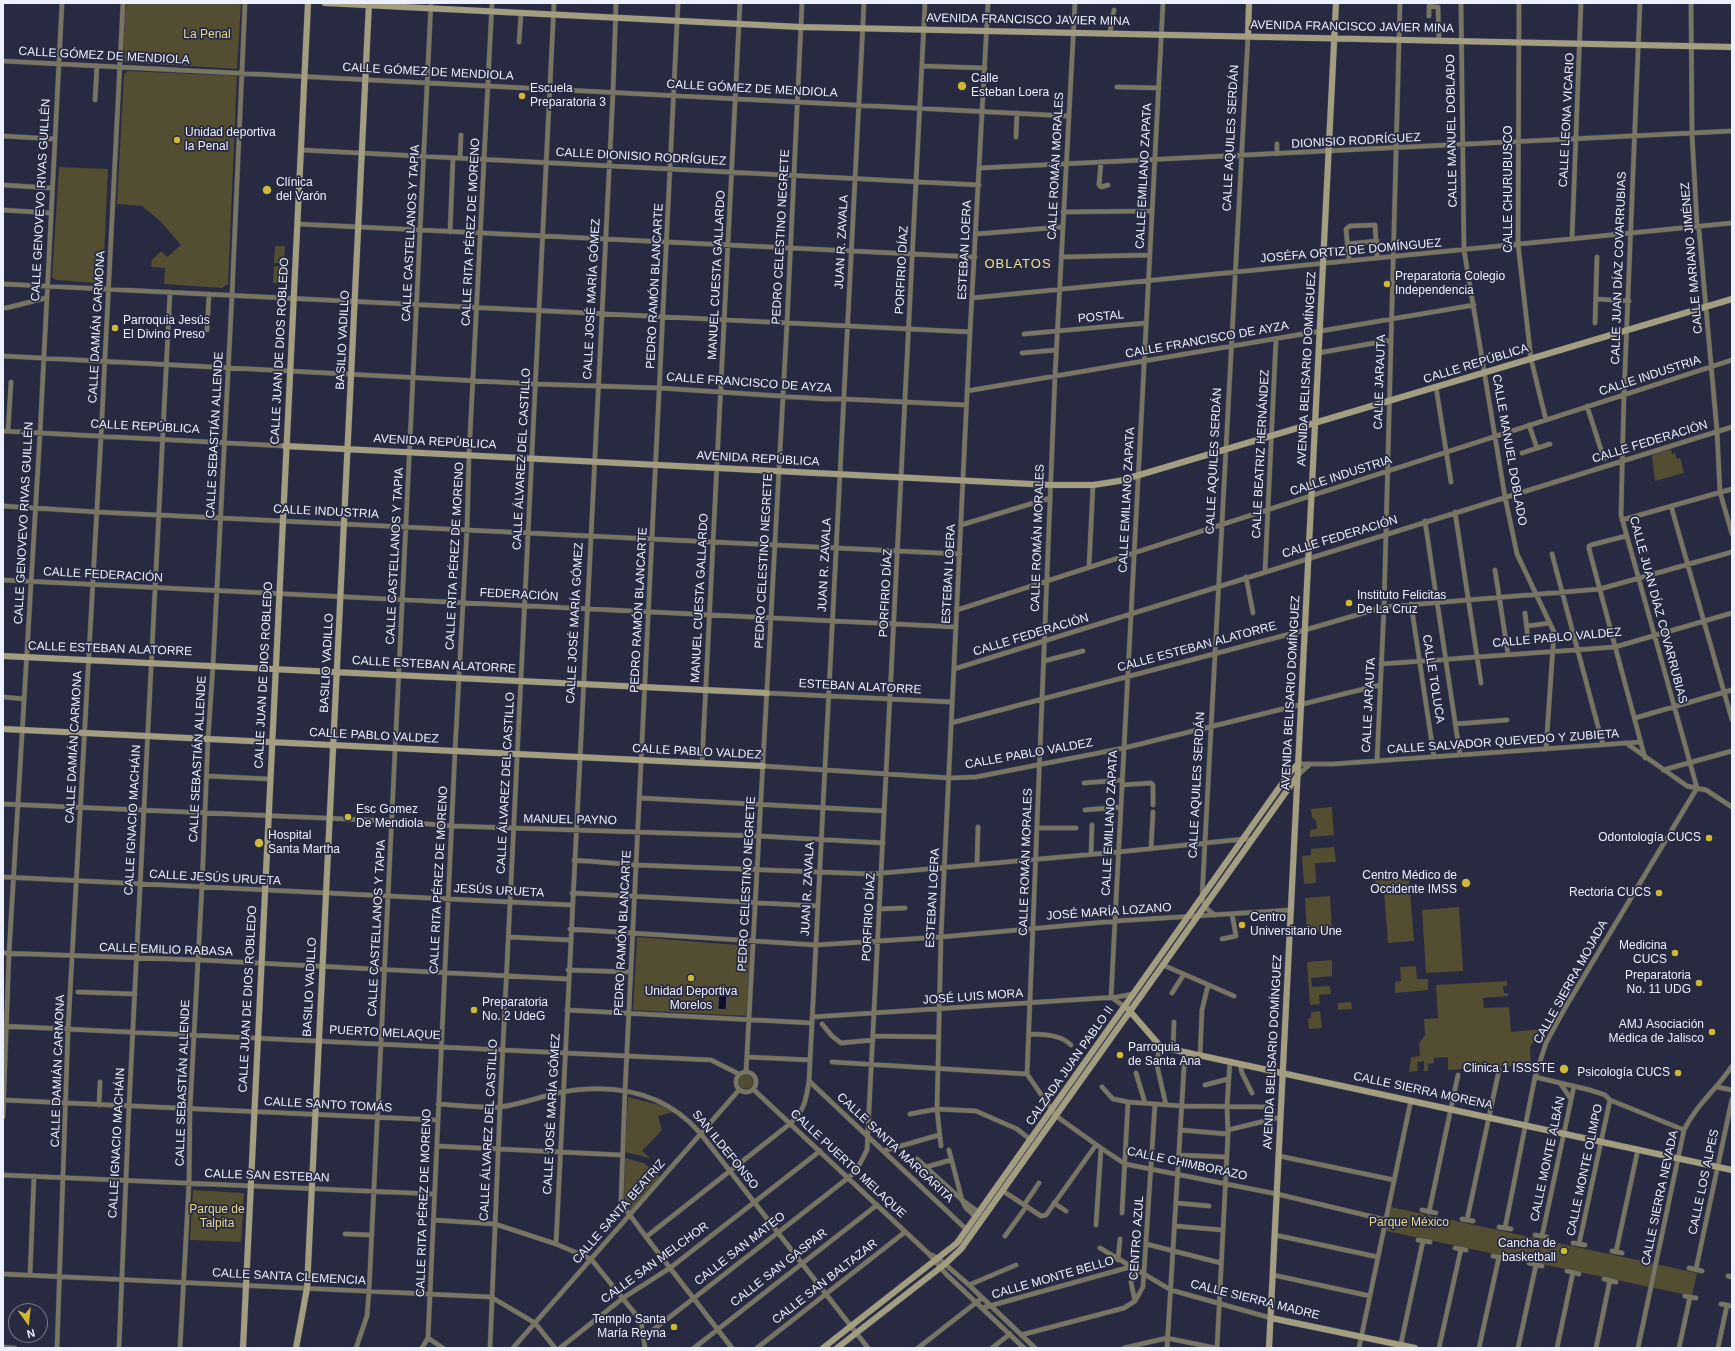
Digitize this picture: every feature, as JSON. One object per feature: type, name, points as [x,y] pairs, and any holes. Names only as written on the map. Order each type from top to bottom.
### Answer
[{"type":"street","name":"CALLE GENOVEVO RIVAS GUILLÉN","points":[[3,1117],[4,1026],[40,433],[50,213],[62,3]]},
{"type":"street","name":"CALLE DAMIÁN CARMONA","points":[[57,1348],[68,1030],[97,512],[123,3]]},
{"type":"street","name":"CALLE SEBASTIÁN ALLENDE","points":[[180,1348],[189,1183],[190,1109],[206,813],[208,739],[229,368],[245,3]]},
{"type":"street","name":"CALLE JUAN DE DIOS ROBLEDO","points":[[243,1348],[283,520],[285,446],[302,150],[308,3]]},
{"type":"street","name":"AVENIDA FRANCISCO JAVIER MINA","points":[[325,3],[431,6],[521,13],[739,24],[863,28],[1110,32],[1732,47]]},
{"type":"street","name":"CALLE RITA PÉREZ DE MORENO","points":[[422,1348],[428,1338],[440,1046],[452,826],[458,678],[467,529],[469,455],[486,159],[492,3]]},
{"type":"street","name":"CALLE ÁLVAREZ DEL CASTILLO","points":[[490,1348],[500,1107],[515,828],[524,605],[554,3]]},
{"type":"street","name":"CALLE JOSÉ MARÍA GÓMEZ","points":[[556,1244],[562,1092],[602,314],[616,3]]},
{"type":"street","name":"PEDRO RAMÓN BLANCARTE","points":[[678,3],[664,317],[624,1091],[621,1200],[646,1237],[732,1348]]},
{"type":"street","name":"MANUEL CUESTA GALLARDO","points":[[702,763],[720,392],[733,172],[740,3]]},
{"type":"street","name":"PEDRO CELESTINO NEGRETE","points":[[746,1072],[748,1058],[755,903],[787,324],[796,101],[802,3]]},
{"type":"street","name":"JUAN R. ZAVALA","points":[[646,1237],[791,1123],[803,1110],[809,1081],[864,3]]},
{"type":"street","name":"PORFIRIO DÍAZ","points":[[848,1178],[863,1160],[868,1137],[925,3]]},
{"type":"street","name":"ESTEBAN LOERA","points":[[941,1146],[937,1109],[941,937],[950,778],[951,724],[964,480],[966,405],[988,3]]},
{"type":"street","name":"CALLE ROMÁN MORALES","points":[[1027,1074],[1056,350],[1075,3]]},
{"type":"street","name":"CALLE EMILIANO ZAPATA","points":[[1111,997],[1163,3]]},
{"type":"street","name":"CALLE AQUILES SERDÁN","points":[[1205,906],[1202,898],[1249,3]]},
{"type":"street","name":"AVENIDA BELISARIO DOMÍNGUEZ","points":[[1270,1348],[1312,496],[1314,424],[1336,3]]},
{"type":"street","name":"CALLE JARAUTA","points":[[1377,761],[1384,607],[1400,3]]},
{"type":"street","name":"CALLE MANUEL DOBLADO","points":[[1461,3],[1464,250],[1505,497],[1519,561],[1554,632],[1546,749]]},
{"type":"street","name":"CALLE CHURUBUSCO","points":[[1519,3],[1520,143],[1518,244],[1531,359],[1546,420]]},
{"type":"street","name":"CALLE LEONA VICARIO","points":[[1572,239],[1581,3]]},
{"type":"street","name":"CALLE JUAN DÍAZ COVARRUBIAS","points":[[1640,3],[1628,329],[1624,394],[1622,520],[1691,762],[1697,788]]},
{"type":"street","name":"CALLE MARIANO JIMÉNEZ","points":[[1691,3],[1692,134],[1698,227],[1712,366],[1720,492],[1732,534]]},
{"type":"street","name":"BASILIO VADILLO","points":[[296,1348],[307,1288],[360,227],[369,4]]},
{"type":"street","name":"CALLE CASTELLANOS Y TAPIA","points":[[356,1348],[367,1316],[369,1291],[425,156],[431,6]]},
{"type":"street","points":[[1429,16],[1429,6],[1438,7],[1439,40]]},
{"type":"street","points":[[1110,32],[1114,10]]},
{"type":"street","points":[[519,42],[521,13]]},
{"type":"street","name":"CALLE GÓMEZ DE MENDIOLA","points":[[3,61],[920,107],[1068,116]]},
{"type":"street","points":[[95,100],[97,66]]},
{"type":"street","points":[[922,66],[985,68]]},
{"type":"street","points":[[1117,87],[1159,88]]},
{"type":"street","points":[[1016,137],[1017,113]]},
{"type":"street","name":"DIONISIO RODRÍGUEZ","points":[[980,168],[1462,146],[1732,131]]},
{"type":"street","points":[[460,158],[461,134]]},
{"type":"street","points":[[3,136],[54,139]]},
{"type":"street","points":[[1277,144],[1277,154]]},
{"type":"street","name":"CALLE DIONISIO RODRÍGUEZ","points":[[302,150],[979,185]]},
{"type":"street","points":[[450,232],[453,158]]},
{"type":"street","points":[[1101,162],[1099,185],[1108,186]]},
{"type":"street","points":[[3,185],[52,188]]},
{"type":"street","points":[[3,210],[50,213]]},
{"type":"street","points":[[1063,212],[1152,211]]},
{"type":"street","name":"JOSÉFA ORTIZ DE DOMÍNGUEZ","points":[[972,298],[1060,288],[1394,257],[1732,223]]},
{"type":"street","points":[[298,224],[975,257]]},
{"type":"street","points":[[1349,261],[1347,227],[1375,225],[1377,258]]},
{"type":"street","points":[[976,234],[1062,228]]},
{"type":"street","points":[[1347,244],[1377,241]]},
{"type":"street","points":[[1061,257],[1150,255]]},
{"type":"street","points":[[1595,323],[1597,257]]},
{"type":"street","points":[[3,284],[108,288],[356,302],[970,332]]},
{"type":"street","name":"CALLE IGNACIO MACHÁIN","points":[[119,1348],[128,1106],[137,958],[170,292]]},
{"type":"street","points":[[207,330],[209,294]]},
{"type":"street","points":[[6,308],[46,298]]},
{"type":"street","points":[[1596,299],[1629,301]]},
{"type":"street","name":"CALLE REPÚBLICA","points":[[1226,450],[1732,299]]},
{"type":"street","name":"CALLE FRANCISCO DE AYZA","points":[[967,391],[1474,305]]},
{"type":"street","name":"POSTAL","points":[[1024,334],[1146,323]]},
{"type":"street","name":"CALLE BEATRIZ HERNÁNDEZ","points":[[1265,571],[1276,338]]},
{"type":"street","points":[[1318,353],[1391,340]]},
{"type":"street","points":[[1022,353],[1056,350]]},
{"type":"street","name":"CALLE FRANCISCO DE AYZA","points":[[3,356],[536,384],[660,388],[824,399],[966,405]]},
{"type":"street","name":"CALLE INDUSTRIA","points":[[957,610],[1732,360]]},
{"type":"street","points":[[6,431],[11,382]]},
{"type":"street","points":[[1436,387],[1452,482]]},
{"type":"street","points":[[1587,406],[1604,459]]},
{"type":"street","points":[[1529,425],[1537,448]]},
{"type":"street","name":"CALLE FEDERACIÓN","points":[[954,669],[1732,426]]},
{"type":"street","name":"CALLE REPÚBLICA","points":[[6,431],[285,446]]},
{"type":"street","points":[[1522,453],[1550,444]]},
{"type":"street","name":"AVENIDA REPÚBLICA","points":[[285,446],[1051,485],[1093,485],[1110,483],[1226,450]]},
{"type":"street","points":[[1089,568],[1093,485]]},
{"type":"street","points":[[1622,520],[1732,489]]},
{"type":"street","points":[[961,525],[1050,498]]},
{"type":"street","name":"CALLE INDUSTRIA","points":[[3,506],[97,512],[960,554]]},
{"type":"street","points":[[1671,506],[1732,720]]},
{"type":"street","points":[[1455,512],[1481,683]]},
{"type":"street","points":[[1425,522],[1460,755]]},
{"type":"street","points":[[1626,536],[1589,546],[1645,758]]},
{"type":"street","name":"CALLE ESTEBAN ALATORRE","points":[[951,724],[1305,630],[1384,607],[1600,589],[1732,552]]},
{"type":"street","points":[[1552,554],[1603,745]]},
{"type":"street","points":[[1494,570],[1508,654]]},
{"type":"street","points":[[1246,578],[1254,613]]},
{"type":"street","name":"CALLE FEDERACIÓN","points":[[3,580],[177,589]]},
{"type":"street","name":"FEDERACIÓN","points":[[177,589],[586,608],[956,628]]},
{"type":"street","name":"CALLE TOLUCA","points":[[1411,604],[1434,757]]},
{"type":"street","points":[[1525,613],[1528,639]]},
{"type":"street","name":"CALLE PABLO VALDEZ","points":[[1381,664],[1615,647],[1732,613]]},
{"type":"street","points":[[1527,626],[1550,623]]},
{"type":"street","points":[[1044,661],[1083,651]]},
{"type":"street","name":"CALLE ESTEBAN ALATORRE","points":[[3,656],[276,668],[767,693]]},
{"type":"street","name":"CALLE PABLO VALDEZ","points":[[3,729],[825,769],[950,778],[976,777],[1124,748],[1380,685]]},
{"type":"street","points":[[1635,718],[1732,690]]},
{"type":"street","name":"ESTEBAN ALATORRE","points":[[767,693],[952,702]]},
{"type":"street","points":[[3,697],[24,699]]},
{"type":"street","points":[[1455,724],[1507,720]]},
{"type":"street","name":"CALLE SALVADOR QUEVEDO Y ZUBIETA","points":[[1298,764],[1309,765],[1377,761],[1641,742]]},
{"type":"street","name":"CALLE SALVADOR QUEVEDO Y ZUBIETA","points":[[1626,743],[1645,758],[1688,786],[1706,790],[1732,807]]},
{"type":"street","points":[[1664,770],[1732,750]]},
{"type":"street","name":"CALZADA JUAN PABLO II","points":[[823,1348],[957,1243],[978,1215],[1004,1186],[1031,1140],[1092,1065],[1127,1009],[1135,993],[1291,771],[1298,764]]},
{"type":"street","points":[[1298,775],[1309,765]]},
{"type":"street","name":"CALZADA JUAN PABLO II","points":[[837,1348],[943,1266],[961,1249],[1089,1059],[1163,965],[1298,775]]},
{"type":"street","points":[[207,776],[270,779]]},
{"type":"street","points":[[1084,783],[1152,783],[1153,805]]},
{"type":"street","name":"CALLE SIERRA MOJADA","points":[[1511,1229],[1502,1228],[1527,1125],[1535,1077],[1546,1043],[1565,1008],[1697,788]]},
{"type":"street","points":[[640,798],[884,811]]},
{"type":"street","name":"MANUEL PAYNO","points":[[3,804],[392,821],[452,826],[759,836],[883,843]]},
{"type":"street","points":[[1085,810],[1121,807]]},
{"type":"street","points":[[1151,849],[1153,812]]},
{"type":"street","points":[[1091,854],[1092,825]]},
{"type":"street","points":[[977,864],[978,827]]},
{"type":"street","points":[[1037,828],[1076,828]]},
{"type":"street","points":[[574,860],[636,865],[820,873],[881,874],[1244,839],[1251,840]]},
{"type":"street","name":"CALLE JESÚS URUETA","points":[[3,878],[354,894]]},
{"type":"street","points":[[572,893],[818,906]]},
{"type":"street","name":"JESÚS URUETA","points":[[354,894],[572,905]]},
{"type":"street","points":[[1205,906],[1209,911],[1216,915]]},
{"type":"street","points":[[880,909],[905,908]]},
{"type":"street","name":"JOSÉ MARÍA LOZANO","points":[[570,929],[816,945],[941,937],[1034,927],[1291,910]]},
{"type":"street","points":[[1222,939],[1236,936],[1232,914]]},
{"type":"street","points":[[509,937],[570,940]]},
{"type":"street","name":"CALLE EMILIO RABASA","points":[[3,953],[198,960],[568,979]]},
{"type":"street","points":[[1163,965],[1234,996]]},
{"type":"street","points":[[568,970],[631,972]]},
{"type":"street","points":[[1172,993],[1184,974]]},
{"type":"street","points":[[1200,1055],[1202,1010],[1208,985]]},
{"type":"street","points":[[78,992],[135,994]]},
{"type":"street","name":"JOSÉ LUIS MORA","points":[[812,1017],[1123,997],[1135,993]]},
{"type":"street","points":[[1111,997],[1127,1009],[1161,1047],[1156,1061],[1166,1105]]},
{"type":"street","points":[[1015,998],[1015,1004]]},
{"type":"street","points":[[566,1010],[812,1023]]},
{"type":"street","points":[[1173,1049],[1174,1022]]},
{"type":"street","points":[[822,1024],[841,1044],[873,1038],[939,1036]]},
{"type":"street","name":"PUERTO MELAQUE","points":[[4,1026],[133,1033],[258,1037],[711,1060],[739,1074]]},
{"type":"street","points":[[1029,1034],[1055,1036],[1065,1040],[1071,1045]]},
{"type":"street","name":"CALLE SIERRA MORENA","points":[[1161,1047],[1732,1170]]},
{"type":"street","points":[[1167,1348],[1185,1052]]},
{"type":"street","points":[[748,1058],[810,1060]]},
{"type":"street","points":[[1089,1059],[1092,1065]]},
{"type":"street","points":[[1124,1348],[1167,1338],[1216,1348],[1220,1304],[1222,1230],[1228,1132],[1228,1079],[1230,1061]]},
{"type":"street","points":[[832,1062],[1027,1074]]},
{"type":"street","points":[[1240,1064],[1242,1074],[1252,1093]]},
{"type":"street","name":"CALLE SIERRA NEVADA","points":[[1638,1348],[1684,1130],[1692,1114],[1717,1087],[1732,1066]]},
{"type":"street","points":[[1473,1221],[1464,1219],[1499,1070]]},
{"type":"street","points":[[746,1072],[750,1072],[755,1078],[756,1082],[753,1089],[746,1092],[739,1090],[735,1080],[739,1074],[746,1072]]},
{"type":"street","points":[[1136,1073],[1144,1103]]},
{"type":"street","name":"CALLE CHIMBORAZO","points":[[1027,1074],[1054,1113],[1098,1147],[1125,1164],[1277,1194],[1386,1220]]},
{"type":"street","points":[[1429,1212],[1458,1075]]},
{"type":"street","points":[[1535,1077],[1599,1093],[1610,1100],[1684,1130]]},
{"type":"street","points":[[1205,1085],[1228,1079]]},
{"type":"street","name":"CALLE SANTA MARGARITA","points":[[809,1081],[967,1230]]},
{"type":"street","points":[[99,1105],[100,1082]]},
{"type":"street","points":[[1560,1083],[1571,1099]]},
{"type":"street","name":"CALLE MONTE ALBÁN","points":[[1542,1236],[1574,1086]]},
{"type":"street","points":[[1102,1087],[1113,1099],[1128,1102],[1182,1106],[1271,1107]]},
{"type":"street","points":[[1717,1087],[1732,1090]]},
{"type":"street","name":"CALLE PUERTO MELAQUE","points":[[753,1089],[791,1123],[905,1232],[943,1266],[969,1285],[1035,1348]]},
{"type":"street","name":"SAN ILDEFONSO","points":[[438,1104],[500,1107],[562,1092],[592,1090],[624,1091],[651,1097],[672,1107],[689,1120],[701,1134],[868,1348]]},
{"type":"street","name":"CALLE SANTA BEATRIZ","points":[[513,1348],[739,1090]]},
{"type":"street","name":"CALLE LOS ALPES","points":[[1696,1269],[1732,1099]]},
{"type":"street","name":"CALLE SANTO TOMÁS","points":[[3,1100],[437,1120]]},
{"type":"street","points":[[1359,1348],[1411,1100]]},
{"type":"street","name":"CALLE MONTE OLIMPO","points":[[1579,1244],[1610,1100]]},
{"type":"street","points":[[1122,1213],[1128,1102]]},
{"type":"street","name":"CENTRO AZUL","points":[[1135,1301],[1143,1287],[1152,1169],[1155,1104]]},
{"type":"street","points":[[910,1114],[937,1109],[980,1113],[1017,1129],[1031,1140]]},
{"type":"street","points":[[1180,1130],[1228,1132],[1281,1117]]},
{"type":"street","points":[[883,1151],[940,1135]]},
{"type":"street","points":[[437,1146],[622,1155]]},
{"type":"street","points":[[1004,1186],[1025,1206],[1040,1216],[1046,1215],[1098,1147]]},
{"type":"street","points":[[1096,1225],[1098,1147]]},
{"type":"street","points":[[1622,1253],[1614,1252],[1638,1149]]},
{"type":"street","points":[[949,1150],[962,1200],[966,1208],[978,1215]]},
{"type":"street","name":"CALLE SAN MELCHOR","points":[[560,1348],[623,1298],[670,1268],[820,1151]]},
{"type":"street","points":[[1179,1155],[1226,1157]]},
{"type":"street","points":[[1279,1156],[1394,1180]]},
{"type":"street","points":[[917,1159],[962,1200]]},
{"type":"street","points":[[926,1167],[951,1160]]},
{"type":"street","name":"CALLE SAN ESTEBAN","points":[[3,1174],[434,1194]]},
{"type":"street","points":[[30,1275],[34,1176]]},
{"type":"street","name":"CALLE SAN MATEO","points":[[644,1337],[848,1178]]},
{"type":"street","points":[[1005,1236],[1039,1183]]},
{"type":"street","points":[[1054,1203],[1066,1211]]},
{"type":"street","points":[[1176,1203],[1209,1206]]},
{"type":"street","name":"CALLE SAN GASPAR","points":[[694,1348],[877,1205]]},
{"type":"street","points":[[1422,1210],[1436,1213]]},
{"type":"street","points":[[433,1220],[495,1224],[556,1244],[591,1260],[641,1321],[644,1337],[644,1348]]},
{"type":"street","points":[[1175,1226],[1222,1230]]},
{"type":"street","name":"CALLE SAN BALTAZAR","points":[[757,1348],[905,1232]]},
{"type":"street","points":[[345,1234],[372,1235]]},
{"type":"street","points":[[1275,1235],[1378,1257]]},
{"type":"street","points":[[1535,1235],[1547,1237]]},
{"type":"street","points":[[1118,1260],[1120,1239]]},
{"type":"street","points":[[1401,1346],[1421,1240],[1430,1242]]},
{"type":"street","points":[[1573,1243],[1585,1245]]},
{"type":"street","points":[[1146,1244],[1221,1263]]},
{"type":"street","name":"CALLE SIERRA MADRE","points":[[1100,1248],[1171,1290],[1271,1318],[1415,1348]]},
{"type":"street","points":[[1454,1248],[1466,1250]]},
{"type":"street","points":[[1440,1348],[1461,1249]]},
{"type":"street","points":[[1479,1348],[1496,1256],[1505,1258]]},
{"type":"street","points":[[1529,1263],[1542,1266]]},
{"type":"street","points":[[969,1285],[1016,1265]]},
{"type":"street","points":[[1518,1348],[1536,1265]]},
{"type":"street","name":"CALLE PUERTO MELAQUE","points":[[943,1266],[976,1302],[1024,1348]]},
{"type":"street","name":"CALLE MONTE BELLO","points":[[982,1308],[1130,1267]]},
{"type":"street","points":[[1689,1268],[1702,1270]]},
{"type":"street","points":[[1021,1335],[1124,1308],[1135,1301],[1131,1282],[1137,1271]]},
{"type":"street","points":[[1567,1271],[1578,1274]]},
{"type":"street","points":[[1557,1348],[1573,1272]]},
{"type":"street","name":"CALLE SANTA CLEMENCIA","points":[[3,1274],[492,1297],[534,1323],[555,1348]]},
{"type":"street","points":[[1273,1275],[1370,1296]]},
{"type":"street","points":[[1604,1279],[1616,1282]]},
{"type":"street","points":[[1596,1348],[1610,1280]]},
{"type":"street","points":[[1679,1348],[1687,1297],[1696,1298]]},
{"type":"street","name":"CALLE MONTE BELLO","points":[[918,1348],[982,1298]]},
{"type":"street","points":[[1718,1348],[1729,1305],[1721,1304]]},
{"type":"street","points":[[992,1348],[1010,1334]]},
{"type":"street","points":[[428,1338],[443,1348]]},
{"type":"street","points":[[3,1347],[15,1348]]},
{"type":"green space","name":"La Penal","points":[[126,3],[241,4],[237,69],[122,62]]},
{"type":"green space","name":"Unidad deportiva la Penal","points":[[128,71],[237,76],[228,284],[222,288],[164,284],[165,268],[151,267],[152,260],[161,251],[167,257],[181,245],[160,221],[142,206],[117,204],[124,74]]},
{"type":"green space","points":[[59,167],[108,169],[103,278],[99,283],[56,280],[52,277]]},
{"type":"green space","points":[[275,246],[285,246],[284,263],[274,263]]},
{"type":"green space","points":[[274,266],[284,267],[283,284],[273,283]]},
{"type":"green space","points":[[1671,449],[1672,454],[1675,453],[1677,459],[1680,458],[1684,473],[1655,481],[1652,455]]},
{"type":"green space","points":[[1332,807],[1334,835],[1310,837],[1310,830],[1317,829],[1316,821],[1312,817],[1311,809]]},
{"type":"green space","points":[[1334,847],[1336,862],[1315,863],[1316,883],[1304,884],[1302,856],[1311,855],[1311,849]]},
{"type":"green space","points":[[1409,878],[1414,941],[1388,943],[1384,892],[1376,893],[1375,880]]},
{"type":"green space","points":[[1330,896],[1332,931],[1307,933],[1305,898]]},
{"type":"green space","points":[[1459,907],[1463,971],[1426,973],[1422,910]]},
{"type":"green space","name":"Unidad Deportiva Morelos","points":[[637,937],[750,946],[747,1016],[633,1010]]},
{"type":"green space","points":[[1332,960],[1332,976],[1311,978],[1312,987],[1330,986],[1331,994],[1319,995],[1320,1004],[1310,1005],[1307,962]]},
{"type":"green space","points":[[1416,966],[1417,979],[1428,979],[1428,990],[1395,993],[1395,982],[1401,981],[1400,967]]},
{"type":"green space","points":[[1507,981],[1507,986],[1503,986],[1504,993],[1508,993],[1508,996],[1483,998],[1484,1008],[1509,1007],[1511,1032],[1541,1029],[1530,1047],[1531,1065],[1448,1070],[1448,1057],[1434,1058],[1434,1063],[1428,1064],[1428,1071],[1424,1071],[1424,1061],[1417,1062],[1418,1071],[1409,1072],[1411,1057],[1420,1056],[1419,1044],[1425,1035],[1424,1019],[1438,1018],[1436,985]]},
{"type":"green space","points":[[1351,1002],[1352,1009],[1338,1010],[1338,1003]]},
{"type":"green space","points":[[1320,1011],[1322,1028],[1309,1029],[1308,1019],[1311,1018],[1311,1012]]},
{"type":"green space","points":[[746,1075],[751,1077],[753,1082],[751,1087],[746,1089],[741,1087],[739,1082],[741,1077]]},
{"type":"green space","points":[[628,1097],[659,1105],[673,1112],[658,1116],[662,1130],[642,1151],[650,1158],[625,1152]]},
{"type":"green space","points":[[625,1158],[644,1163],[660,1177],[631,1210],[625,1198],[623,1185]]},
{"type":"green space","name":"Parque de Talpita","points":[[193,1190],[244,1193],[241,1242],[190,1240]]},
{"type":"green space","name":"Parque México","points":[[1391,1207],[1697,1273],[1692,1296],[1386,1231]]},
{"type":"shaded area","points":[[719,994],[727,994],[726,1010],[718,1009]]},
{"type":"place","name":"Calle Esteban Loera","points":[[962,86]]},
{"type":"place","name":"Escuela Preparatoria 3","points":[[522,96]]},
{"type":"place","name":"Unidad deportiva la Penal","points":[[177,140]]},
{"type":"place","name":"Clínica del Varón","points":[[267,190]]},
{"type":"place","name":"Preparatoria Colegio Independencia","points":[[1387,284]]},
{"type":"place","name":"Parroquia Jesús El Divino Preso","points":[[115,328]]},
{"type":"place","name":"Instituto Felicitas De La Cruz","points":[[1349,603]]},
{"type":"place","name":"Esc Gomez De Mendiola","points":[[348,817]]},
{"type":"place","name":"Odontología CUCS","points":[[1709,838]]},
{"type":"place","name":"Hospital Santa Martha","points":[[259,843]]},
{"type":"place","name":"Centro Médico de Occidente IMSS","points":[[1466,883]]},
{"type":"place","name":"Rectoria CUCS","points":[[1659,893]]},
{"type":"place","name":"Centro Universitario Une","points":[[1242,925]]},
{"type":"place","name":"Medicina CUCS","points":[[1675,953]]},
{"type":"place","name":"Unidad Deportiva Morelos","points":[[691,978]]},
{"type":"place","name":"Preparatoria No. 11 UDG","points":[[1699,983]]},
{"type":"place","name":"Preparatoria No. 2 UdeG","points":[[474,1010]]},
{"type":"place","name":"AMJ Asociación Médica de Jalisco","points":[[1712,1032]]},
{"type":"place","name":"Parroquia de Santa Ana","points":[[1120,1055]]},
{"type":"place","name":"Clinica 1 ISSSTE","points":[[1564,1069]]},
{"type":"place","name":"Psicología CUCS","points":[[1678,1073]]},
{"type":"place","name":"Cancha de basketball","points":[[1564,1251]]},
{"type":"place","name":"Templo Santa María Reyna","points":[[674,1327]]},
{"type":"district","name":"OBLATOS","points":[[1018,264]]}]
